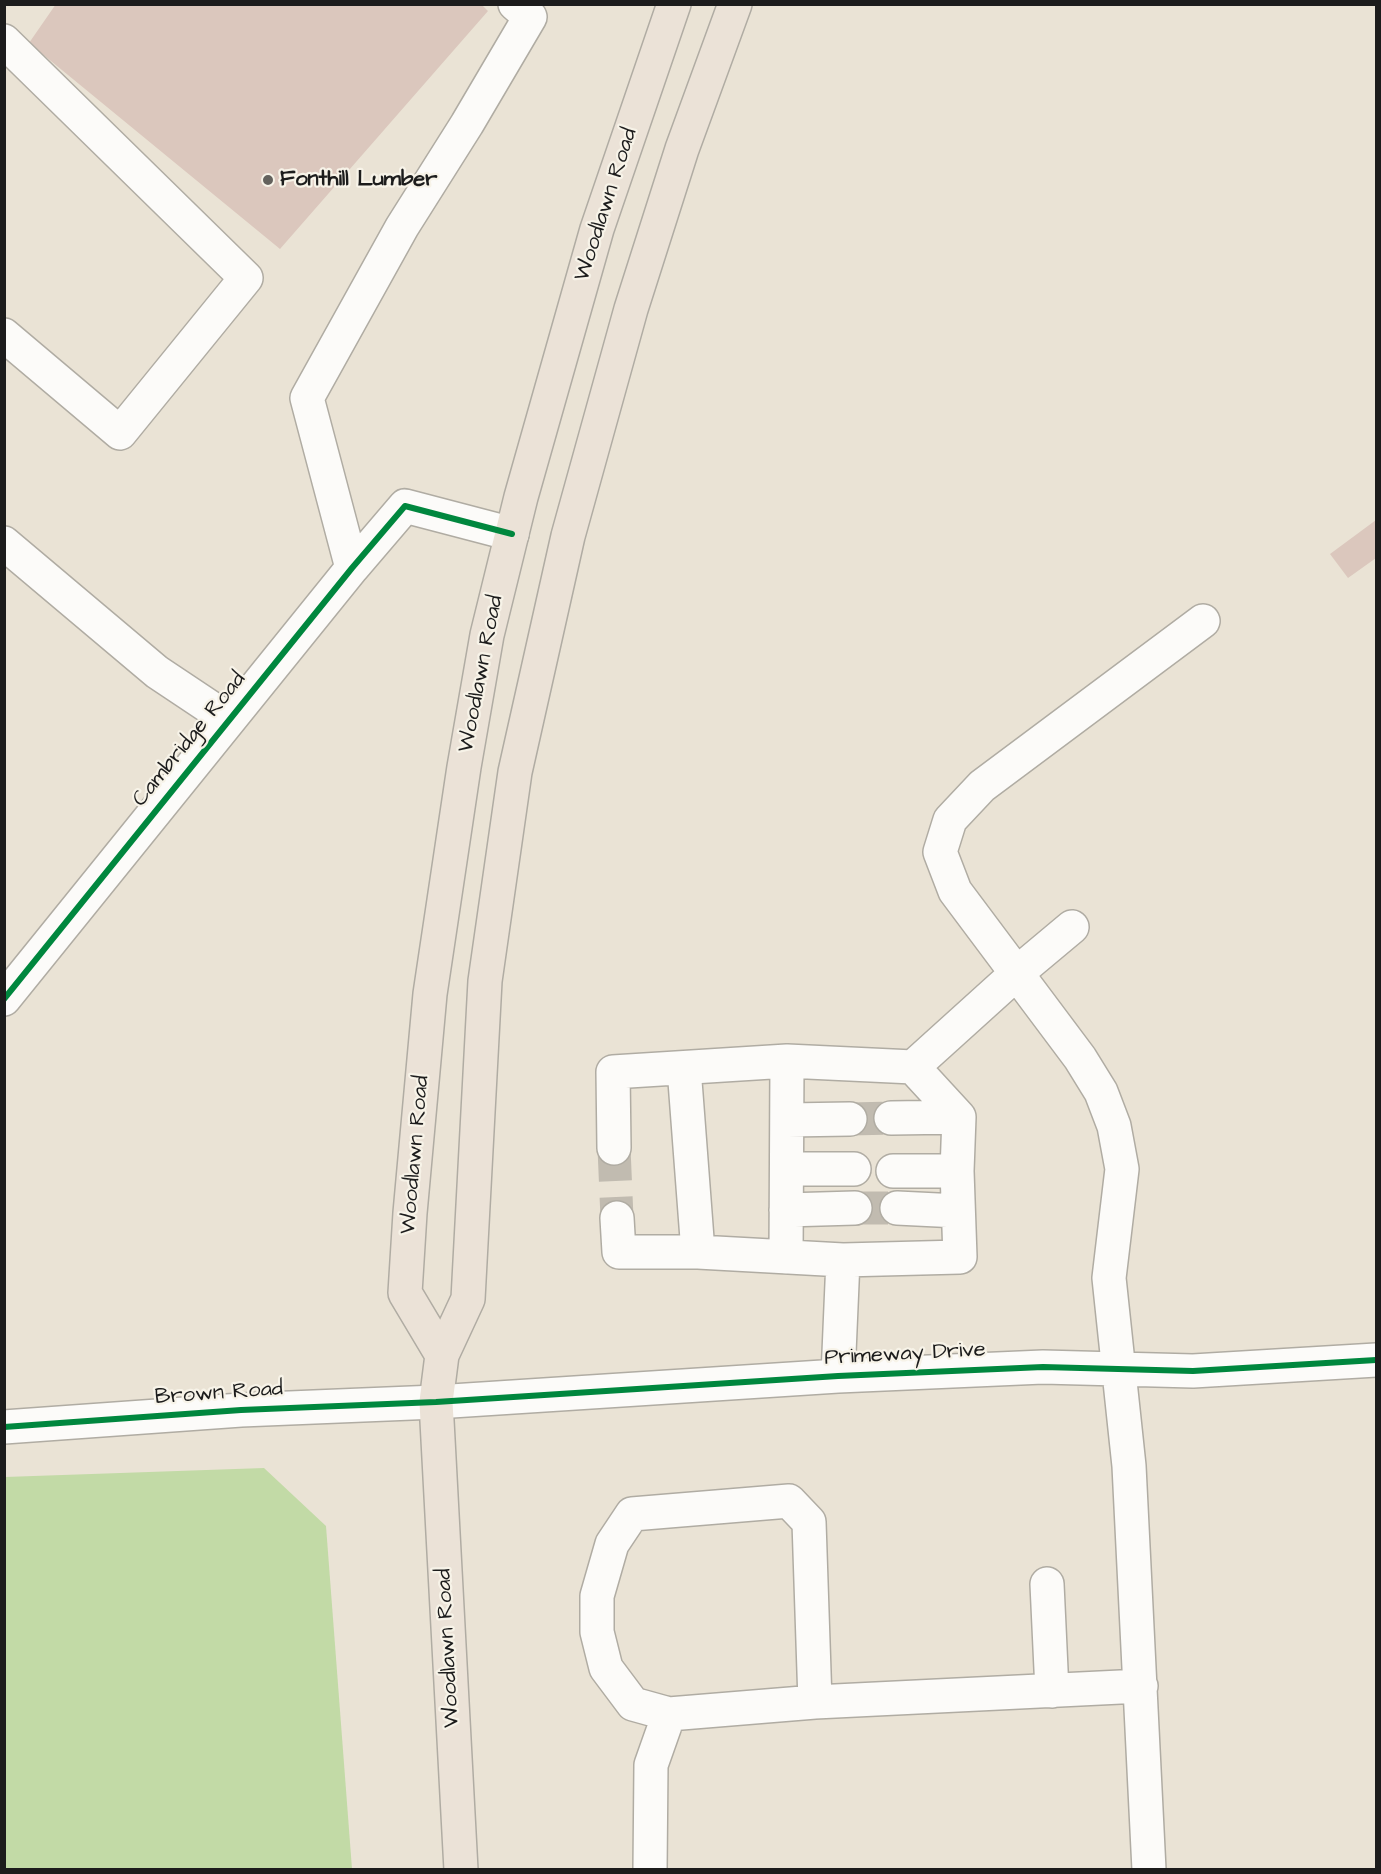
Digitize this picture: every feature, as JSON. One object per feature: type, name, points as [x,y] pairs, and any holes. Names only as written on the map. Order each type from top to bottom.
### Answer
[{"type":"main road","name":"Woodlawn Road","points":[[442,1355],[405,1293],[430,994],[464,767],[487,635],[512,534],[597,229],[674,4]]},
{"type":"main road","name":"Woodlawn Road","points":[[461,1869],[436,1402],[442,1355],[468,1299],[485,981],[515,772],[568,536],[631,309],[682,148],[735,4]]},
{"type":"street","points":[[352,568],[307,398],[402,227],[467,124],[530,17],[515,4]]},
{"type":"street","points":[[4,41],[246,278],[120,433],[4,335]]},
{"type":"street","name":"Cambridge Road","points":[[4,999],[352,568],[405,506],[512,534]]},
{"type":"street","points":[[4,543],[157,672],[229,720]]},
{"type":"street","points":[[1149,1869],[1129,1466],[1109,1278],[1122,1169],[1114,1126],[1101,1092],[1080,1058],[955,891],[940,852],[950,820],[982,786],[1203,621]]},
{"type":"street","points":[[913,1067],[1017,973],[1072,927]]},
{"type":"street","points":[[786,1257],[787,1061]]},
{"type":"street","points":[[614,1148],[613,1072],[787,1061],[913,1067],[959,1116],[957,1172],[960,1257],[843,1260],[698,1252],[619,1252],[618,1218]]},
{"type":"street","points":[[684,1068],[698,1252]]},
{"type":"street","points":[[891,1118],[959,1116]]},
{"type":"street","points":[[788,1120],[850,1119]]},
{"type":"street","points":[[787,1169],[854,1169]]},
{"type":"street","points":[[893,1170],[957,1172]]},
{"type":"street","points":[[786,1210],[855,1208]]},
{"type":"street","points":[[897,1208],[958,1211]]},
{"type":"street","points":[[838,1376],[843,1260]]},
{"type":"street","name":"Primeway Drive","points":[[436,1402],[838,1376],[1043,1367],[1193,1371],[1377,1360]]},
{"type":"street","name":"Brown Road","points":[[4,1427],[241,1410],[436,1402]]},
{"type":"street","points":[[815,1702],[809,1522],[789,1501],[632,1514],[612,1544],[597,1596],[597,1632],[606,1668],[633,1704],[669,1714],[815,1702],[1141,1686]]},
{"type":"street","points":[[1047,1584],[1052,1691]]},
{"type":"street","points":[[650,1869],[651,1764],[669,1714]]},
{"type":"green space","points":[[264,1468],[326,1526],[352,1869],[5,1869],[5,1477]]},
{"type":"building","name":"Fonthill Lumber","points":[[56,4],[481,4],[488,11],[280,249],[29,43]]},
{"type":"building","points":[[1376,520],[1376,558],[1348,578],[1330,554]]},
{"type":"tunnel","points":[[850,1119],[891,1118]]},
{"type":"tunnel","points":[[614,1148],[617,1218]]},
{"type":"tunnel","points":[[855,1208],[897,1208]]},
{"type":"cycle path","points":[[4,999],[352,568],[405,506],[512,534]]},
{"type":"cycle path","points":[[4,1427],[241,1410],[436,1402],[838,1376],[1043,1367],[1193,1371],[1376,1360]]},
{"type":"place","name":"Fonthill Lumber","points":[[268,180]]}]
